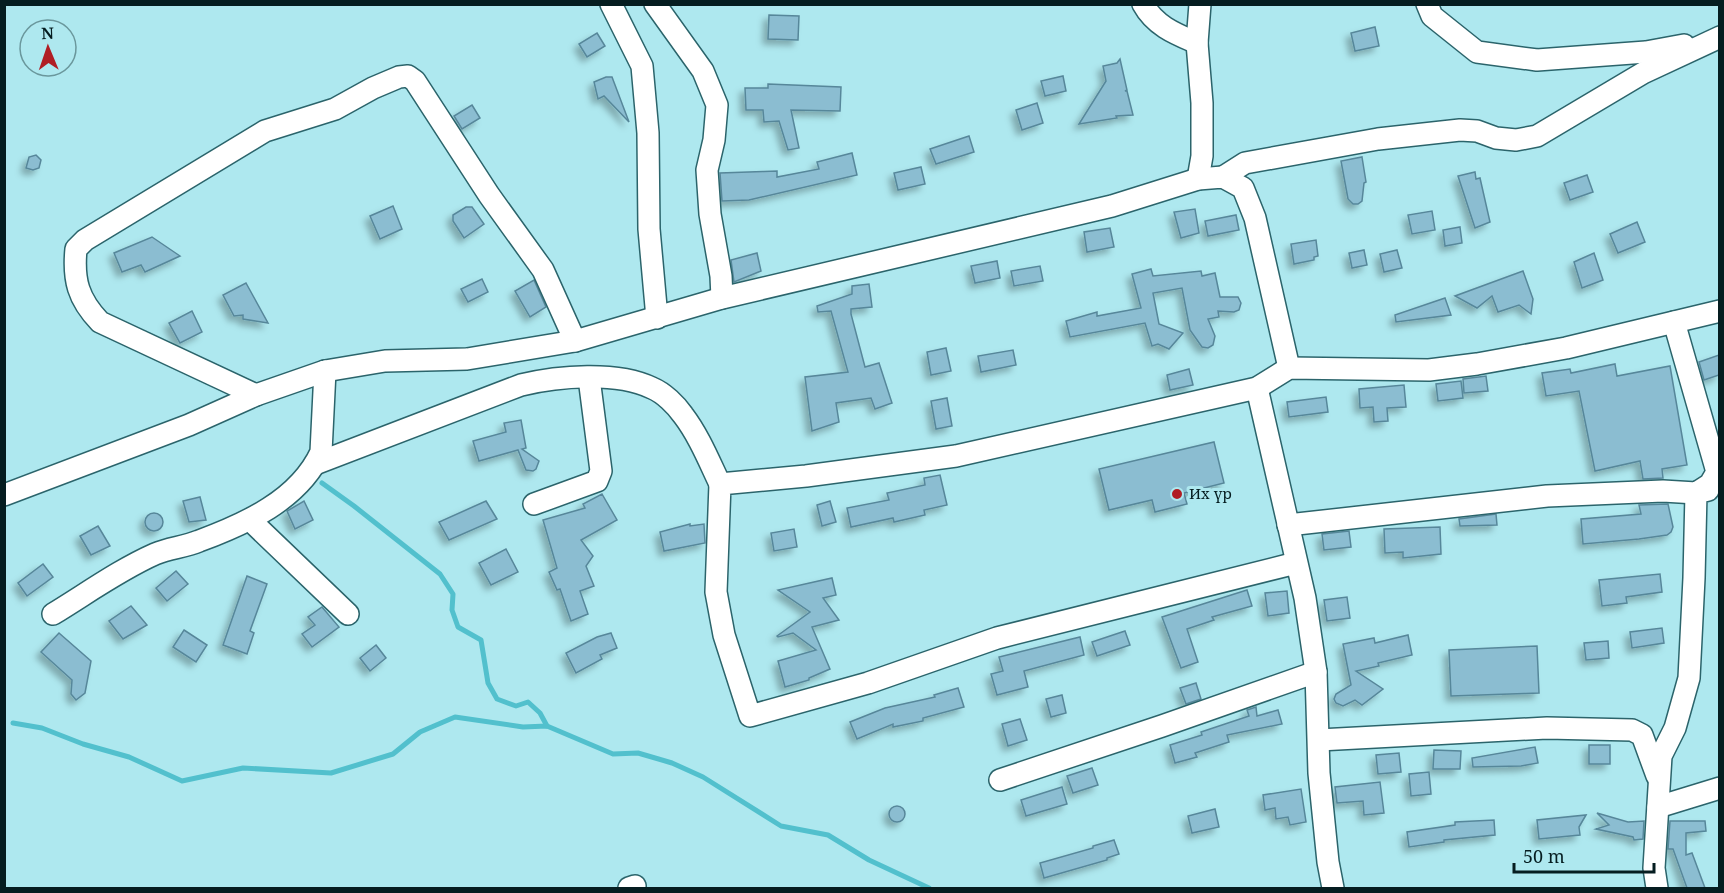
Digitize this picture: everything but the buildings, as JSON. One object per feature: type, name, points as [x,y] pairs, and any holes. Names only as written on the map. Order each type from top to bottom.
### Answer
[{"type":"street","points":[[611,4],[642,66],[648,133],[649,229],[657,318]]},
{"type":"street","points":[[655,4],[704,71],[717,105],[714,140],[706,170],[722,298]]},
{"type":"street","points":[[1143,4],[1158,23],[1171,32],[1197,43]]},
{"type":"street","points":[[1198,179],[1202,156],[1202,103],[1197,43],[1200,4]]},
{"type":"street","points":[[1427,4],[1432,16],[1477,52],[1537,60],[1646,52],[1718,38]]},
{"type":"street","points":[[4,495],[189,425],[256,395],[325,371],[385,361],[467,359],[575,341],[722,298],[1112,206],[1198,179],[1223,177],[1245,163],[1378,139],[1460,130],[1477,131],[1496,138],[1516,140],[1537,136],[1643,73],[1718,38]]},
{"type":"street","points":[[256,395],[100,322],[87,309],[76,285],[76,249],[85,240],[265,131],[335,109],[399,77],[408,76],[415,81],[489,195],[543,270],[575,341]]},
{"type":"street","points":[[1223,177],[1243,188],[1255,218],[1289,368]]},
{"type":"street","points":[[720,484],[806,476],[956,456],[1257,388],[1289,368],[1429,370],[1477,364],[1566,348],[1719,310]]},
{"type":"street","points":[[1674,322],[1717,472],[1710,484],[1696,493]]},
{"type":"street","points":[[512,351],[521,385]]},
{"type":"street","points":[[53,614],[140,562],[157,554],[197,542],[250,520],[271,508],[315,464],[321,452],[325,371]]},
{"type":"street","points":[[315,464],[521,385],[549,380],[589,378],[628,379],[653,388],[683,414],[720,484],[717,592],[724,635],[750,716],[868,682],[997,638],[1296,563]]},
{"type":"street","points":[[534,504],[597,481],[601,471],[589,378]]},
{"type":"street","points":[[1257,388],[1305,598],[1316,672],[1319,773],[1328,862],[1333,888]]},
{"type":"street","points":[[1288,525],[1547,496],[1663,491],[1696,493],[1719,486]]},
{"type":"street","points":[[1657,888],[1654,868],[1661,756],[1675,728],[1689,678],[1696,493]]},
{"type":"street","points":[[250,520],[348,614]]},
{"type":"street","points":[[1000,780],[1152,730],[1316,672]]},
{"type":"street","points":[[1319,740],[1547,728],[1632,730],[1642,735],[1660,785]]},
{"type":"street","points":[[1658,807],[1719,788]]},
{"type":"waterway","points":[[322,483],[440,574],[453,594],[452,610],[458,627],[481,640],[488,683],[497,699],[516,706],[528,702],[540,713],[547,726]]},
{"type":"waterway","points":[[13,723],[42,728],[83,744],[129,757],[182,781],[243,768],[331,773],[393,754],[420,732],[455,717],[523,727],[547,726],[613,754],[638,753],[672,763],[703,777],[781,826],[828,835],[869,860],[929,888]]},
{"type":"place","name":"Их үр","points":[[1177,494]]}]
